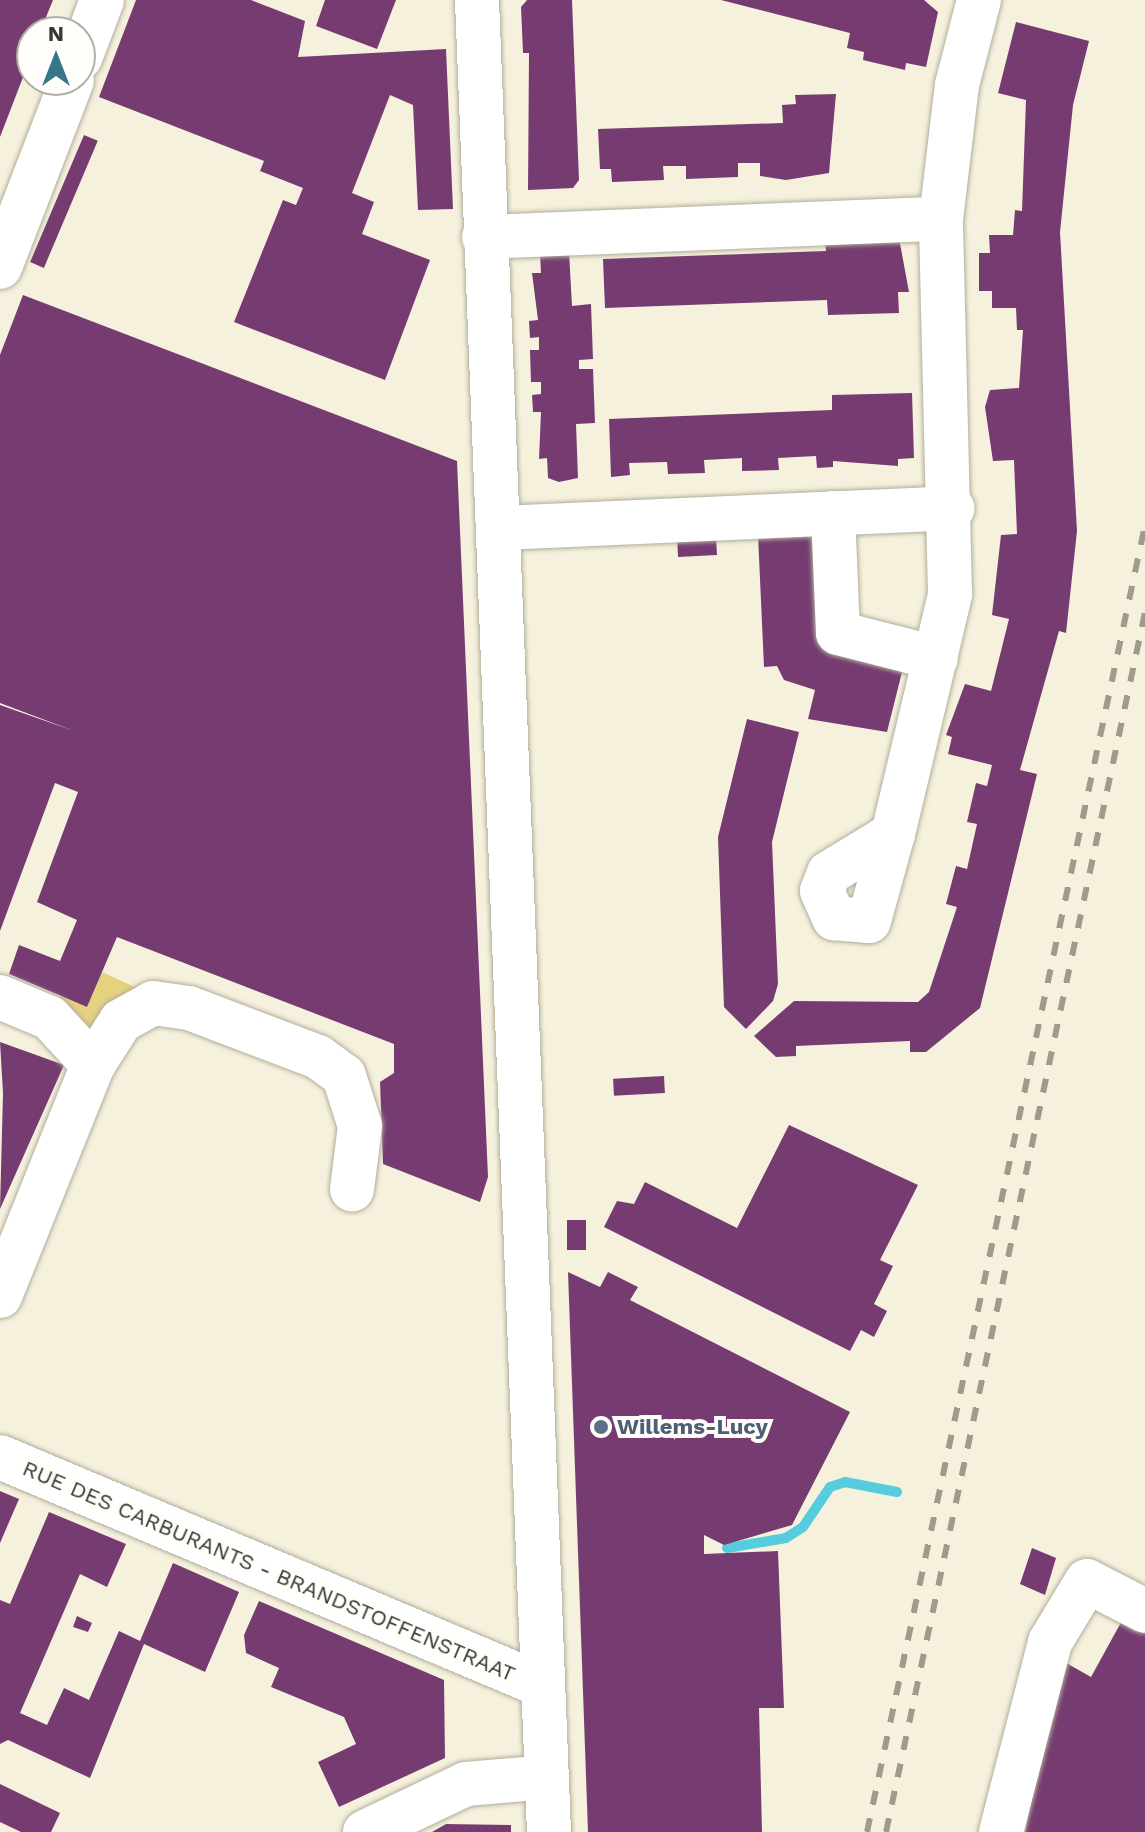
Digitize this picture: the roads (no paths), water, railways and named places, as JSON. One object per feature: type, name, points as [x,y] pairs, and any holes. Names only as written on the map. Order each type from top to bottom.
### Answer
[{"type":"street","points":[[477,0],[484,237],[500,528],[539,1684],[549,1832]]},
{"type":"street","points":[[893,834],[950,594],[953,508],[941,219],[957,85],[979,0]]},
{"type":"street","points":[[0,267],[66,96]]},
{"type":"street","points":[[484,237],[941,219]]},
{"type":"street","points":[[500,528],[953,508]]},
{"type":"street","points":[[833,513],[838,633],[936,658]]},
{"type":"street","points":[[0,997],[50,1018],[93,1065]]},
{"type":"street","points":[[0,1296],[93,1065],[121,1021],[153,1003],[189,1008],[318,1057],[344,1076],[357,1108],[361,1150],[352,1189]]},
{"type":"street","name":"RUE DES CARBURANTS - BRANDSTOFFENSTRAAT","points":[[0,1457],[539,1684]]},
{"type":"street","points":[[1001,1832],[1050,1642],[1087,1581],[1145,1611]]},
{"type":"street","points":[[365,1832],[466,1784],[547,1777]]},
{"type":"waterway","points":[[727,1548],[786,1538],[803,1527],[830,1487],[845,1482],[897,1492]]},
{"type":"railway","points":[[867,1832],[1145,525]]},
{"type":"railway","points":[[886,1832],[1145,612]]},
{"type":"place","name":"Willems-Lucy","points":[[601,1427]]}]
